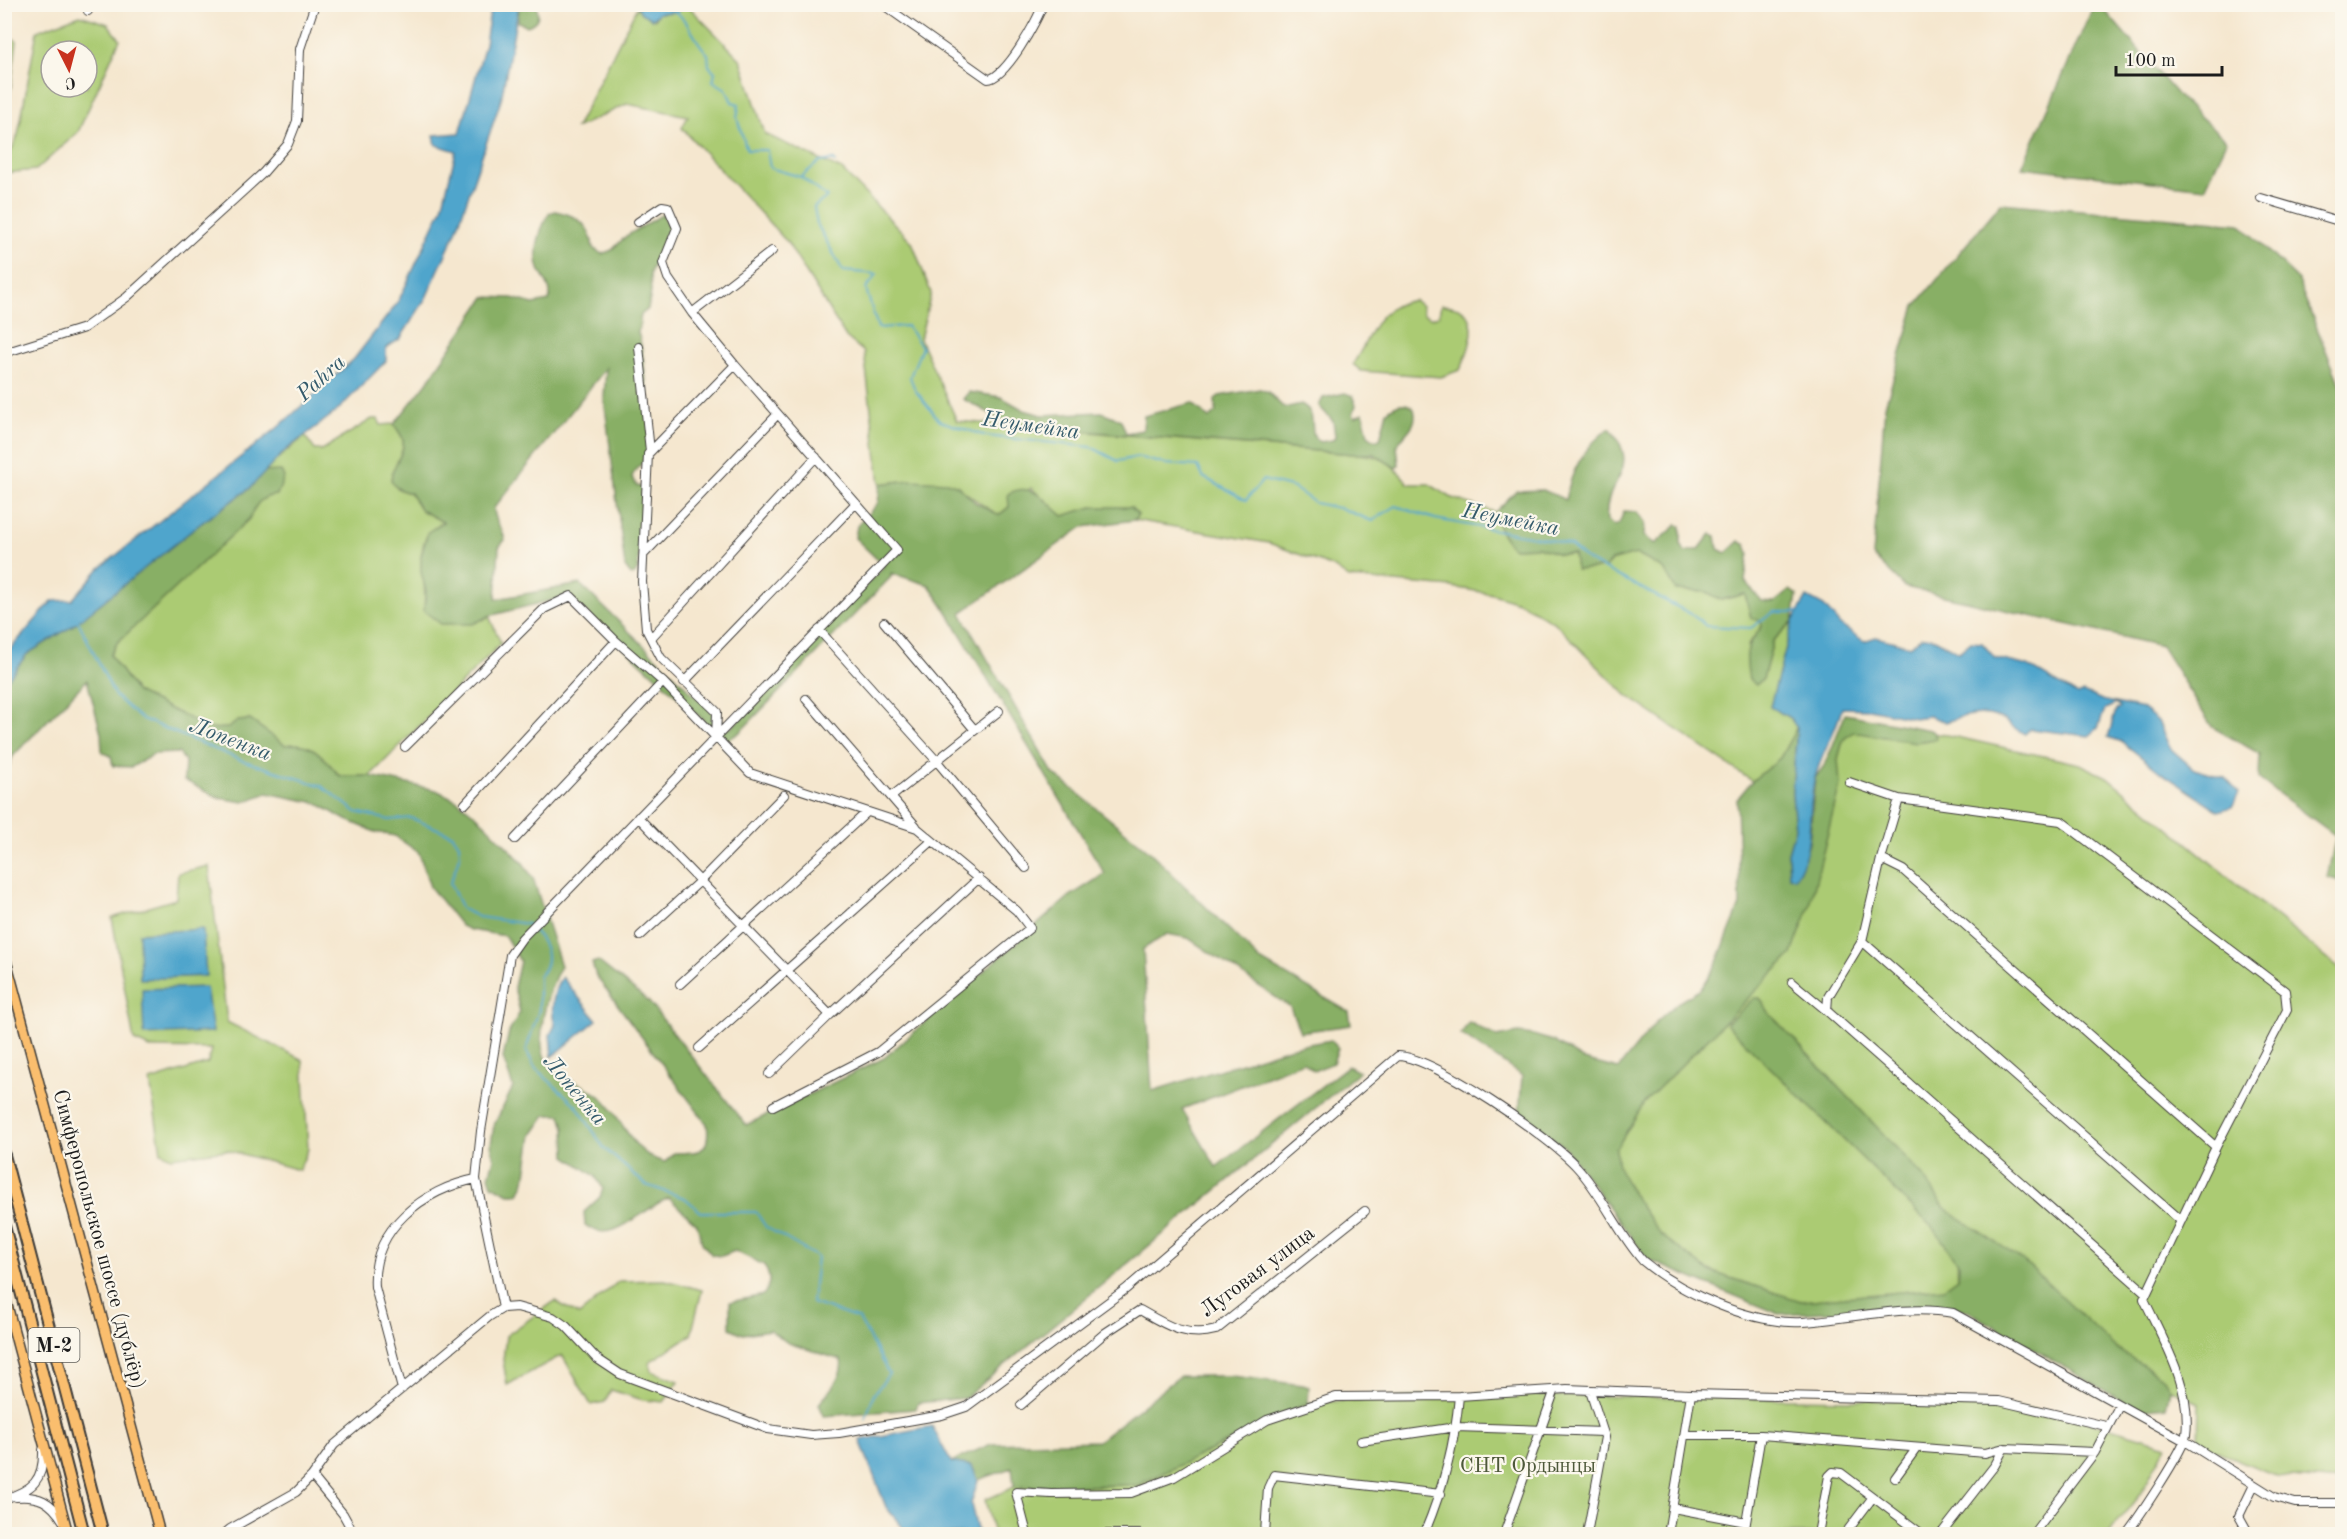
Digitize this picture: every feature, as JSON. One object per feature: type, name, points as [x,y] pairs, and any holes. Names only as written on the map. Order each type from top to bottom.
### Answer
[{"type":"highway","name":"М-2","points":[[4,1155],[103,1534]]},
{"type":"highway","name":"М-2","points":[[4,1226],[84,1534]]},
{"type":"main road","name":"Симферопольское шоссе (дублёр)","points":[[4,953],[160,1534]]},
{"type":"main road","points":[[4,1294],[67,1530]]},
{"type":"street","points":[[4,353],[84,328],[127,297],[263,173],[288,144],[297,121],[300,49],[315,4]]},
{"type":"street","points":[[882,4],[988,79],[993,79],[1002,71],[1039,18],[1042,4]]},
{"type":"street","points":[[2261,198],[2343,222]]},
{"type":"street","points":[[503,1308],[476,1179],[481,1131],[510,955],[522,938],[897,550],[735,365],[692,313],[664,272],[665,256],[677,228],[668,207],[662,206],[638,222]]},
{"type":"street","points":[[692,313],[772,251]]},
{"type":"street","points":[[639,347],[650,451],[642,582],[646,629],[661,658],[717,712],[716,738]]},
{"type":"street","points":[[650,451],[735,365]]},
{"type":"street","points":[[645,553],[777,415]]},
{"type":"street","points":[[651,638],[816,457]]},
{"type":"street","points":[[684,682],[856,503]]},
{"type":"street","points":[[405,747],[544,609],[571,596],[616,641],[663,682],[750,773],[917,828]]},
{"type":"street","points":[[884,622],[974,729]]},
{"type":"street","points":[[819,630],[935,759],[1026,868]]},
{"type":"street","points":[[465,804],[616,641]]},
{"type":"street","points":[[515,839],[663,682]]},
{"type":"street","points":[[773,1107],[878,1052],[1030,928],[1017,911],[917,828],[806,699]]},
{"type":"street","points":[[891,797],[935,759],[999,711]]},
{"type":"street","points":[[1849,782],[1899,799],[2061,822],[2285,991],[2287,1010],[2216,1147],[2144,1299],[2181,1380],[2186,1411],[2185,1441],[2138,1519],[2126,1534]]},
{"type":"street","points":[[640,936],[700,881],[784,795]]},
{"type":"street","points":[[1827,1011],[1828,997],[1862,941],[1881,859],[1899,799]]},
{"type":"street","points":[[680,984],[866,813]]},
{"type":"street","points":[[638,817],[830,1015]]},
{"type":"street","points":[[699,1048],[932,841]]},
{"type":"street","points":[[1881,859],[1903,870],[2216,1147]]},
{"type":"street","points":[[769,1074],[979,878]]},
{"type":"street","points":[[1862,941],[2181,1221]]},
{"type":"street","points":[[1792,982],[2146,1293]]},
{"type":"street","points":[[224,1534],[230,1528],[296,1492],[312,1476],[334,1445],[490,1316],[503,1308],[517,1307],[553,1317],[566,1326],[596,1358],[620,1374],[768,1429],[811,1435],[942,1415],[966,1407],[1126,1289],[1387,1063],[1398,1056],[1410,1056],[1437,1069],[1492,1103],[1567,1157],[1592,1186],[1631,1248],[1658,1273],[1680,1286],[1753,1316],[1779,1322],[1919,1309],[1953,1313],[2185,1441],[2274,1497],[2295,1503],[2343,1503]]},
{"type":"street","points":[[402,1389],[375,1287],[374,1270],[378,1256],[392,1227],[421,1201],[451,1184],[476,1179]]},
{"type":"street","name":"Луговая улица","points":[[1021,1405],[1105,1333],[1140,1310],[1191,1334],[1216,1330],[1365,1211]]},
{"type":"street","points":[[1027,1534],[1016,1492],[1131,1493],[1174,1477],[1267,1420],[1336,1397],[1459,1396],[1554,1392],[1567,1389],[1999,1401],[2106,1426]]},
{"type":"street","points":[[1587,1534],[1605,1437],[1590,1391]]},
{"type":"street","points":[[1504,1534],[1554,1392]]},
{"type":"street","points":[[1668,1534],[1692,1394]]},
{"type":"street","points":[[1424,1534],[1441,1494],[1456,1427],[1459,1396]]},
{"type":"street","points":[[2033,1534],[2095,1452],[2106,1426],[2119,1406]]},
{"type":"street","points":[[1361,1441],[1456,1427],[1604,1432]]},
{"type":"street","points":[[1686,1435],[1761,1435],[1985,1453],[2004,1448],[2095,1452]]},
{"type":"street","points":[[1744,1534],[1761,1435]]},
{"type":"street","points":[[6,1498],[35,1484],[41,1474],[43,1441]]},
{"type":"street","points":[[1941,1534],[1995,1465],[2004,1448]]},
{"type":"street","points":[[1895,1478],[1916,1449]]},
{"type":"street","points":[[1818,1534],[1829,1476],[1833,1472],[1841,1473],[1922,1534]]},
{"type":"street","points":[[312,1476],[342,1514],[354,1534]]},
{"type":"street","points":[[1265,1534],[1268,1488],[1274,1476],[1441,1494]]},
{"type":"street","points":[[2248,1534],[2239,1516],[2253,1485]]},
{"type":"street","points":[[6,1498],[36,1497],[47,1502],[67,1530]]},
{"type":"street","points":[[1845,1534],[1873,1497]]},
{"type":"street","points":[[1673,1508],[1746,1522]]},
{"type":"street","points":[[1092,1534],[1139,1534]]},
{"type":"green space","points":[[519,5],[536,5],[538,15],[534,23],[527,26],[518,22]]},
{"type":"green space","points":[[682,5],[687,5],[741,60],[765,134],[842,170],[912,242],[931,293],[920,339],[957,421],[1363,454],[1385,461],[1397,470],[1409,484],[1429,484],[1452,498],[1495,512],[1500,531],[1512,548],[1538,547],[1559,554],[1574,554],[1576,569],[1636,554],[1664,569],[1676,590],[1707,592],[1721,600],[1745,594],[1751,618],[1761,621],[1762,626],[1748,645],[1763,678],[1773,641],[1793,621],[1770,707],[1790,718],[1797,727],[1780,758],[1752,781],[1626,695],[1555,623],[1521,603],[1493,594],[1452,587],[1349,578],[1333,567],[1269,543],[1134,520],[1138,515],[1092,507],[1063,516],[1031,488],[999,515],[953,485],[921,481],[880,484],[864,352],[846,337],[787,242],[682,128],[688,116],[627,104],[576,128],[637,7],[641,13],[655,19],[658,13],[679,10]]},
{"type":"green space","points":[[2094,5],[2100,5],[2181,99],[2227,141],[2205,188],[2022,167]]},
{"type":"green space","points":[[80,15],[108,24],[120,39],[99,86],[99,39],[39,39],[39,99],[93,99],[78,132],[36,170],[5,173],[5,165],[18,135],[37,31]]},
{"type":"green space","points":[[10,37],[17,41],[5,132],[5,39]]},
{"type":"green space","points":[[2001,203],[2240,224],[2297,279],[2342,390],[2342,882],[2327,877],[2336,836],[2259,779],[2260,754],[2212,727],[2161,646],[1905,587],[1873,556],[1885,406],[1915,306]]},
{"type":"green space","points":[[555,211],[570,215],[582,222],[592,240],[593,248],[602,254],[612,250],[626,236],[663,214],[669,228],[650,273],[651,292],[648,309],[641,315],[638,333],[645,372],[651,443],[648,455],[632,477],[637,486],[643,487],[638,569],[634,575],[631,575],[625,567],[604,398],[606,368],[494,508],[505,540],[499,547],[496,599],[580,584],[730,729],[884,566],[855,538],[857,526],[878,503],[880,484],[910,480],[947,482],[958,486],[976,503],[999,515],[1009,507],[1008,494],[1024,489],[1038,494],[1063,516],[1092,507],[1131,507],[1138,515],[1134,520],[1083,527],[961,613],[1053,773],[1149,851],[1260,960],[1349,1012],[1351,1025],[1300,1032],[1290,1007],[1188,938],[1167,934],[1143,949],[1152,1091],[1292,1047],[1331,1040],[1338,1048],[1333,1063],[1314,1071],[1303,1062],[1182,1109],[1216,1167],[1348,1066],[1359,1072],[965,1398],[918,1403],[916,1409],[824,1416],[819,1404],[841,1372],[841,1360],[788,1343],[770,1330],[743,1334],[730,1328],[730,1302],[763,1295],[768,1288],[768,1272],[764,1265],[735,1251],[722,1256],[712,1255],[702,1243],[697,1224],[669,1198],[618,1229],[607,1232],[596,1231],[585,1225],[584,1212],[600,1197],[603,1188],[595,1176],[566,1156],[565,1128],[561,1115],[546,1115],[532,1135],[525,1181],[519,1194],[509,1194],[492,1185],[489,1176],[494,1159],[491,1144],[494,1125],[513,1087],[503,1058],[509,1032],[520,1012],[514,987],[520,961],[505,936],[470,930],[461,926],[430,887],[419,853],[395,836],[375,832],[342,818],[317,803],[267,793],[244,802],[219,798],[184,780],[185,761],[179,753],[154,754],[132,767],[113,766],[111,756],[102,752],[101,733],[87,680],[13,756],[5,775],[5,683],[27,654],[71,627],[200,524],[250,488],[262,472],[281,471],[284,477],[277,495],[266,497],[259,502],[249,519],[117,643],[110,655],[136,692],[210,729],[228,728],[238,721],[250,720],[285,745],[303,745],[317,752],[340,776],[370,776],[436,790],[458,801],[477,816],[523,863],[533,878],[561,966],[551,988],[544,1016],[542,1044],[544,1056],[555,1071],[590,1089],[602,1098],[636,1144],[653,1158],[665,1162],[674,1153],[701,1149],[707,1141],[707,1124],[596,976],[592,963],[598,961],[649,1002],[746,1125],[884,1058],[1070,896],[1105,874],[929,585],[891,573],[891,577],[739,733],[726,741],[568,596],[489,616],[473,624],[441,624],[424,611],[426,591],[421,572],[421,556],[428,532],[443,522],[421,510],[410,493],[398,489],[393,483],[391,477],[393,470],[403,448],[401,434],[394,424],[426,384],[485,297],[512,298],[533,304],[549,301],[549,288],[537,262],[537,248],[546,219],[549,213]]},
{"type":"green space","points":[[1414,300],[1421,306],[1423,314],[1431,318],[1439,315],[1441,305],[1455,307],[1470,319],[1472,327],[1469,348],[1460,370],[1441,377],[1361,371],[1353,364],[1376,323],[1390,309]]},
{"type":"green space","points":[[1260,389],[1268,392],[1284,408],[1301,404],[1307,408],[1312,418],[1314,434],[1320,442],[1333,440],[1335,436],[1333,421],[1319,406],[1323,398],[1345,393],[1353,396],[1356,405],[1353,414],[1355,417],[1363,413],[1368,435],[1375,440],[1380,439],[1387,411],[1400,404],[1411,406],[1415,415],[1413,425],[1397,446],[1399,465],[1396,468],[1374,454],[1012,425],[963,399],[969,392],[1001,397],[1024,410],[1042,415],[1102,412],[1121,420],[1126,433],[1143,430],[1144,416],[1192,403],[1209,418],[1216,413],[1215,399],[1219,396]]},
{"type":"green space","points":[[372,419],[378,419],[381,425],[394,424],[403,440],[403,448],[391,477],[393,483],[398,489],[410,493],[421,510],[443,522],[432,530],[422,549],[424,606],[483,620],[489,616],[501,643],[370,776],[340,776],[317,752],[303,745],[285,745],[250,720],[238,721],[228,728],[210,729],[136,692],[110,655],[116,643],[248,519],[258,501],[270,495],[281,472],[262,472],[305,436],[315,450],[322,450]]},
{"type":"green space","points":[[1610,428],[1620,443],[1624,455],[1620,475],[1610,495],[1607,521],[1614,526],[1619,524],[1624,511],[1637,512],[1645,522],[1644,536],[1655,544],[1677,525],[1681,526],[1681,544],[1685,552],[1699,549],[1711,534],[1716,536],[1718,549],[1726,553],[1739,541],[1746,545],[1749,553],[1745,581],[1761,601],[1775,602],[1790,590],[1797,595],[1793,621],[1773,641],[1763,679],[1756,685],[1749,679],[1747,656],[1753,639],[1762,626],[1761,621],[1751,618],[1745,594],[1721,600],[1707,592],[1676,590],[1664,569],[1636,554],[1611,561],[1605,568],[1576,570],[1574,554],[1559,554],[1538,547],[1512,548],[1500,531],[1495,512],[1516,491],[1543,490],[1566,500],[1571,479],[1580,460],[1593,442]]},
{"type":"green space","points":[[1845,714],[1930,730],[1935,733],[1936,739],[1916,742],[1853,732],[1843,740],[1838,759],[1840,784],[1810,905],[1792,954],[1644,1103],[1616,1149],[1618,1167],[1639,1204],[1661,1235],[1709,1271],[1801,1301],[1944,1288],[1958,1278],[1959,1264],[1935,1230],[1726,1024],[1754,998],[1760,998],[1770,1014],[1924,1177],[1945,1208],[2025,1262],[2118,1350],[2164,1378],[2170,1389],[2166,1407],[2138,1410],[1968,1311],[1953,1307],[1779,1314],[1648,1260],[1564,1146],[1519,1115],[1522,1076],[1461,1034],[1469,1022],[1497,1037],[1518,1033],[1533,1035],[1553,1041],[1584,1060],[1618,1069],[1656,1022],[1677,1003],[1701,989],[1715,967],[1740,905],[1737,799],[1752,781],[1780,758],[1797,727],[1792,793],[1795,828],[1788,853],[1789,876],[1799,872],[1809,843],[1815,778],[1826,763]]},
{"type":"green space","points":[[1848,724],[1947,735],[2080,764],[2107,777],[2342,971],[2342,1481],[2277,1476],[2198,1443],[2199,1403],[2170,1389],[2118,1350],[1957,1250],[1958,1289],[1787,1304],[1667,1251],[1612,1180],[1608,1151],[1821,814]]},
{"type":"green space","points":[[209,866],[227,1022],[303,1060],[308,1149],[299,1170],[227,1150],[171,1157],[161,1152],[150,1081],[208,1063],[211,1049],[150,1048],[134,1041],[112,918],[176,899],[178,873]]},
{"type":"green space","points":[[665,1280],[702,1290],[691,1335],[649,1362],[651,1371],[679,1381],[664,1402],[643,1400],[611,1390],[605,1402],[591,1405],[562,1355],[507,1385],[503,1360],[506,1336],[555,1301],[579,1315],[619,1281]]},
{"type":"green space","points":[[1180,1376],[1232,1376],[1303,1385],[1309,1387],[1308,1403],[1138,1485],[1014,1487],[1012,1468],[978,1480],[972,1466],[951,1462],[991,1444],[1098,1441]]},
{"type":"green space","name":"СНТ Ордынцы","points":[[1460,1394],[1981,1402],[2070,1416],[2167,1445],[2140,1494],[2108,1534],[994,1534],[985,1500],[1014,1487],[1138,1485],[1308,1403]]},
{"type":"water","points":[[491,5],[519,5],[501,100],[456,232],[425,300],[400,339],[386,348],[386,361],[337,411],[286,450],[250,488],[200,524],[71,627],[27,654],[5,683],[5,655],[52,601],[72,600],[100,568],[276,429],[354,359],[398,302],[442,208],[456,151],[436,145],[434,135],[460,133],[485,44]]},
{"type":"water","points":[[637,5],[682,5],[677,12],[659,13],[652,19],[641,13]]},
{"type":"water","points":[[1807,597],[1824,606],[1840,625],[1864,641],[1876,637],[1910,646],[1922,637],[1931,637],[1959,652],[1971,642],[1982,643],[1995,658],[2028,666],[2077,695],[2083,692],[2102,700],[2143,709],[2158,721],[2170,748],[2194,769],[2225,778],[2239,793],[2232,807],[2219,811],[2160,772],[2122,742],[2108,737],[2116,710],[2120,707],[2116,704],[2105,709],[2098,728],[2089,736],[2030,729],[2025,734],[2001,718],[1984,714],[1965,716],[1946,722],[1929,716],[1914,718],[1869,709],[1842,708],[1815,778],[1806,854],[1795,878],[1789,876],[1788,853],[1795,828],[1792,793],[1797,728],[1790,718],[1770,707],[1793,621]]},
{"type":"water","points":[[203,929],[206,976],[140,979],[139,933]]},
{"type":"water","points":[[562,977],[597,1020],[552,1057],[550,1035],[555,1025],[553,1001]]},
{"type":"water","points":[[206,987],[213,1032],[144,1035],[142,989]]},
{"type":"water","points":[[932,1426],[951,1462],[972,1466],[978,1480],[971,1504],[978,1534],[908,1534],[886,1507],[860,1440]]},
{"type":"waterway","name":"Неумейка","points":[[675,11],[685,21],[708,54],[709,66],[715,72],[713,81],[726,89],[732,102],[739,104],[737,118],[747,150],[767,150],[770,168],[801,177],[827,197],[814,207],[817,224],[843,271],[877,274],[866,289],[878,328],[907,326],[922,347],[910,377],[915,390],[940,421],[986,436],[1091,447],[1118,461],[1137,457],[1165,464],[1198,466],[1203,477],[1246,500],[1263,480],[1294,488],[1315,503],[1343,509],[1372,521],[1396,506],[1435,519],[1551,540],[1571,546],[1587,560],[1695,616],[1706,626],[1751,628],[1774,612],[1798,612]]},
{"type":"waterway","points":[[801,177],[819,162],[834,160],[835,162]]},
{"type":"waterway","name":"Лопенка","points":[[77,619],[115,696],[140,718],[241,760],[322,786],[356,812],[389,820],[411,818],[453,835],[459,844],[460,856],[450,883],[462,909],[479,917],[527,924],[530,927]]},
{"type":"waterway","name":"Лопенка","points":[[534,931],[547,953],[546,965],[539,976],[539,1010],[526,1050],[535,1068],[577,1106],[604,1148],[646,1185],[685,1198],[701,1212],[756,1212],[766,1227],[817,1257],[812,1303],[859,1319],[889,1374],[874,1394],[865,1420]]},
{"type":"water label","name":"Pahra","points":[[320,377]]}]
